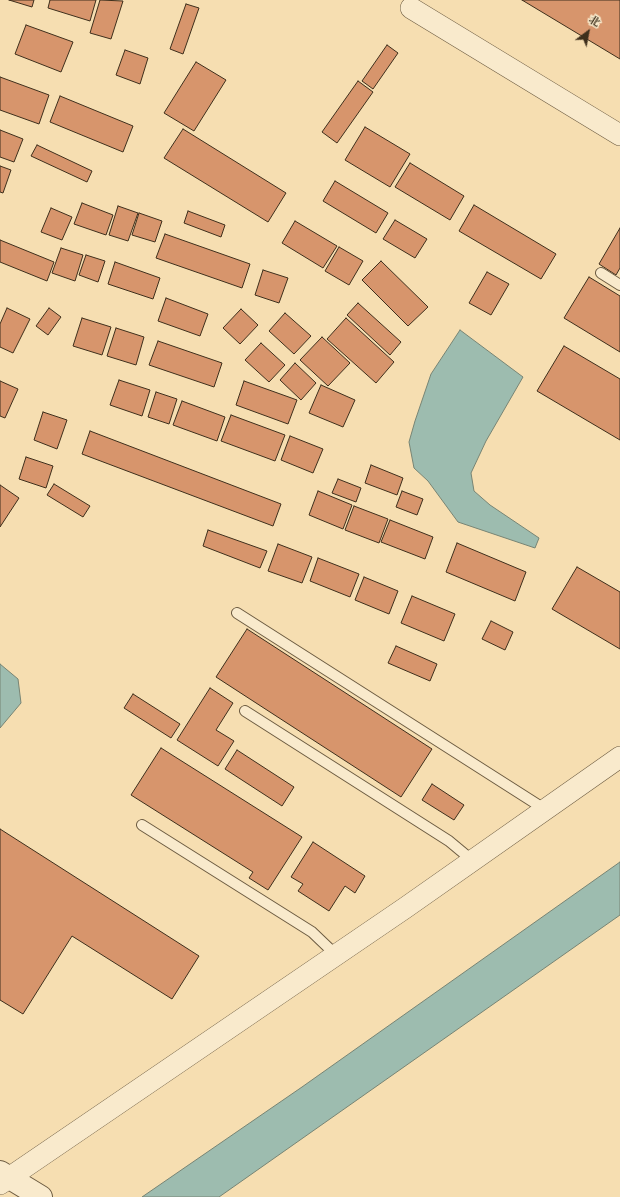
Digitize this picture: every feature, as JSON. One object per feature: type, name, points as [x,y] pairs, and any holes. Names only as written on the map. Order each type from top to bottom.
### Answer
[{"type":"street","points":[[411,8],[620,135]]},
{"type":"street","points":[[41,1197],[3,1178],[336,955],[473,861],[620,757]]},
{"type":"lane","points":[[601,273],[620,285]]},
{"type":"lane","points":[[236,613],[546,810]]},
{"type":"lane","points":[[245,711],[450,841],[473,861]]},
{"type":"lane","points":[[142,825],[312,932],[336,955]]},
{"type":"shaded area","points":[[460,330],[523,377],[486,441],[471,473],[474,491],[490,505],[539,538],[535,548],[458,522],[428,481],[414,468],[409,442],[415,421],[431,374]]},
{"type":"shaded area","points":[[0,664],[18,679],[21,703],[0,728]]},
{"type":"shaded area","points":[[620,862],[620,915],[219,1197],[142,1197],[302,1087]]},
{"type":"building","points":[[9,0],[34,0],[32,7]]},
{"type":"building","points":[[50,0],[96,0],[90,21],[48,8]]},
{"type":"building","points":[[100,0],[123,1],[111,39],[90,33]]},
{"type":"building","points":[[522,0],[620,0],[620,59]]},
{"type":"building","points":[[186,4],[199,8],[183,54],[170,49]]},
{"type":"building","points":[[26,25],[73,42],[61,72],[15,54]]},
{"type":"building","points":[[387,45],[398,53],[373,89],[362,81]]},
{"type":"building","points":[[125,50],[148,58],[140,84],[116,75]]},
{"type":"building","points":[[196,62],[226,80],[194,131],[164,113]]},
{"type":"building","points":[[0,77],[49,95],[39,124],[0,110]]},
{"type":"building","points":[[358,81],[373,92],[337,143],[322,132]]},
{"type":"building","points":[[60,96],[133,126],[123,152],[50,122]]},
{"type":"building","points":[[365,127],[410,154],[390,187],[345,160]]},
{"type":"building","points":[[183,129],[286,193],[268,222],[164,158]]},
{"type":"building","points":[[0,130],[23,139],[14,162],[0,157]]},
{"type":"building","points":[[37,145],[92,171],[87,182],[31,156]]},
{"type":"building","points":[[410,163],[464,196],[450,220],[395,187]]},
{"type":"building","points":[[0,166],[11,170],[3,193],[0,192]]},
{"type":"building","points":[[335,181],[388,213],[376,233],[323,201]]},
{"type":"building","points":[[82,203],[113,215],[106,235],[74,224]]},
{"type":"building","points":[[474,205],[556,254],[541,279],[459,231]]},
{"type":"building","points":[[118,206],[138,213],[128,241],[109,235]]},
{"type":"building","points":[[51,208],[72,217],[62,240],[41,232]]},
{"type":"building","points":[[188,211],[225,225],[221,237],[184,223]]},
{"type":"building","points":[[139,213],[162,221],[155,242],[132,235]]},
{"type":"building","points":[[395,220],[427,239],[415,258],[383,239]]},
{"type":"building","points":[[295,221],[337,246],[323,268],[282,243]]},
{"type":"building","points":[[620,228],[620,268],[616,275],[599,264]]},
{"type":"building","points":[[165,234],[250,264],[242,288],[156,258]]},
{"type":"building","points":[[0,240],[54,262],[47,281],[0,262]]},
{"type":"building","points":[[339,247],[363,261],[349,285],[325,271]]},
{"type":"building","points":[[61,248],[83,255],[75,281],[52,273]]},
{"type":"building","points":[[86,255],[105,261],[98,282],[79,275]]},
{"type":"building","points":[[381,261],[428,307],[408,326],[362,280]]},
{"type":"building","points":[[115,262],[160,278],[153,299],[108,284]]},
{"type":"building","points":[[263,270],[288,278],[279,303],[255,295]]},
{"type":"building","points":[[487,272],[509,284],[491,315],[469,303]]},
{"type":"building","points":[[589,277],[620,296],[620,352],[564,318]]},
{"type":"building","points":[[166,298],[208,314],[200,336],[158,321]]},
{"type":"building","points":[[358,303],[401,342],[390,355],[347,315]]},
{"type":"building","points":[[7,308],[30,319],[13,353],[0,347],[0,324]]},
{"type":"building","points":[[49,308],[61,317],[48,335],[36,326]]},
{"type":"building","points":[[241,309],[258,325],[240,344],[223,328]]},
{"type":"building","points":[[285,313],[311,336],[294,354],[269,331]]},
{"type":"building","points":[[82,318],[111,327],[102,355],[73,346]]},
{"type":"building","points":[[346,318],[394,362],[376,383],[327,339]]},
{"type":"building","points":[[116,328],[144,337],[136,365],[107,356]]},
{"type":"building","points":[[322,337],[350,363],[328,386],[300,360]]},
{"type":"building","points":[[158,341],[222,363],[214,387],[149,365]]},
{"type":"building","points":[[261,343],[285,365],[269,382],[245,360]]},
{"type":"building","points":[[564,346],[620,379],[620,440],[537,391]]},
{"type":"building","points":[[295,363],[316,383],[301,400],[280,380]]},
{"type":"building","points":[[119,380],[150,390],[142,416],[110,405]]},
{"type":"building","points":[[0,381],[18,389],[5,418],[0,416]]},
{"type":"building","points":[[244,381],[297,400],[288,424],[236,405]]},
{"type":"building","points":[[321,385],[355,400],[343,427],[309,413]]},
{"type":"building","points":[[156,392],[177,399],[169,424],[148,417]]},
{"type":"building","points":[[182,401],[225,417],[217,441],[173,425]]},
{"type":"building","points":[[43,412],[67,420],[57,449],[34,440]]},
{"type":"building","points":[[231,415],[285,435],[275,461],[221,441]]},
{"type":"building","points":[[90,431],[281,504],[273,526],[82,454]]},
{"type":"building","points":[[290,436],[323,449],[313,473],[281,460]]},
{"type":"building","points":[[26,457],[53,466],[46,488],[19,479]]},
{"type":"building","points":[[371,465],[403,478],[397,495],[365,483]]},
{"type":"building","points":[[338,479],[361,488],[356,502],[332,493]]},
{"type":"building","points":[[54,484],[90,506],[83,517],[47,495]]},
{"type":"building","points":[[0,485],[19,498],[0,527]]},
{"type":"building","points":[[318,491],[352,505],[343,529],[309,515]]},
{"type":"building","points":[[402,491],[423,499],[417,515],[396,507]]},
{"type":"building","points":[[354,506],[388,519],[379,543],[345,530]]},
{"type":"building","points":[[390,520],[433,537],[425,559],[381,542]]},
{"type":"building","points":[[208,530],[267,551],[260,568],[203,546]]},
{"type":"building","points":[[457,543],[526,572],[515,601],[446,572]]},
{"type":"building","points":[[278,544],[312,557],[302,583],[268,571]]},
{"type":"building","points":[[318,558],[359,574],[350,597],[310,581]]},
{"type":"building","points":[[577,567],[620,592],[620,649],[552,609]]},
{"type":"building","points":[[364,577],[398,591],[389,614],[355,600]]},
{"type":"building","points":[[412,596],[455,614],[444,641],[401,623]]},
{"type":"building","points":[[491,621],[513,632],[505,650],[482,639]]},
{"type":"building","points":[[247,629],[432,749],[401,797],[216,677]]},
{"type":"building","points":[[396,646],[437,664],[430,681],[388,663]]},
{"type":"building","points":[[210,688],[233,703],[216,730],[234,741],[218,766],[177,740]]},
{"type":"building","points":[[133,694],[180,724],[171,738],[124,708]]},
{"type":"building","points":[[161,748],[302,837],[268,890],[249,878],[253,872],[131,795]]},
{"type":"building","points":[[237,750],[294,787],[282,806],[225,769]]},
{"type":"building","points":[[432,784],[464,805],[454,820],[422,800]]},
{"type":"building","points":[[0,829],[199,956],[172,999],[72,936],[23,1014],[0,1000]]},
{"type":"building","points":[[313,842],[365,876],[355,893],[345,886],[329,911],[298,891],[303,884],[291,877]]}]
